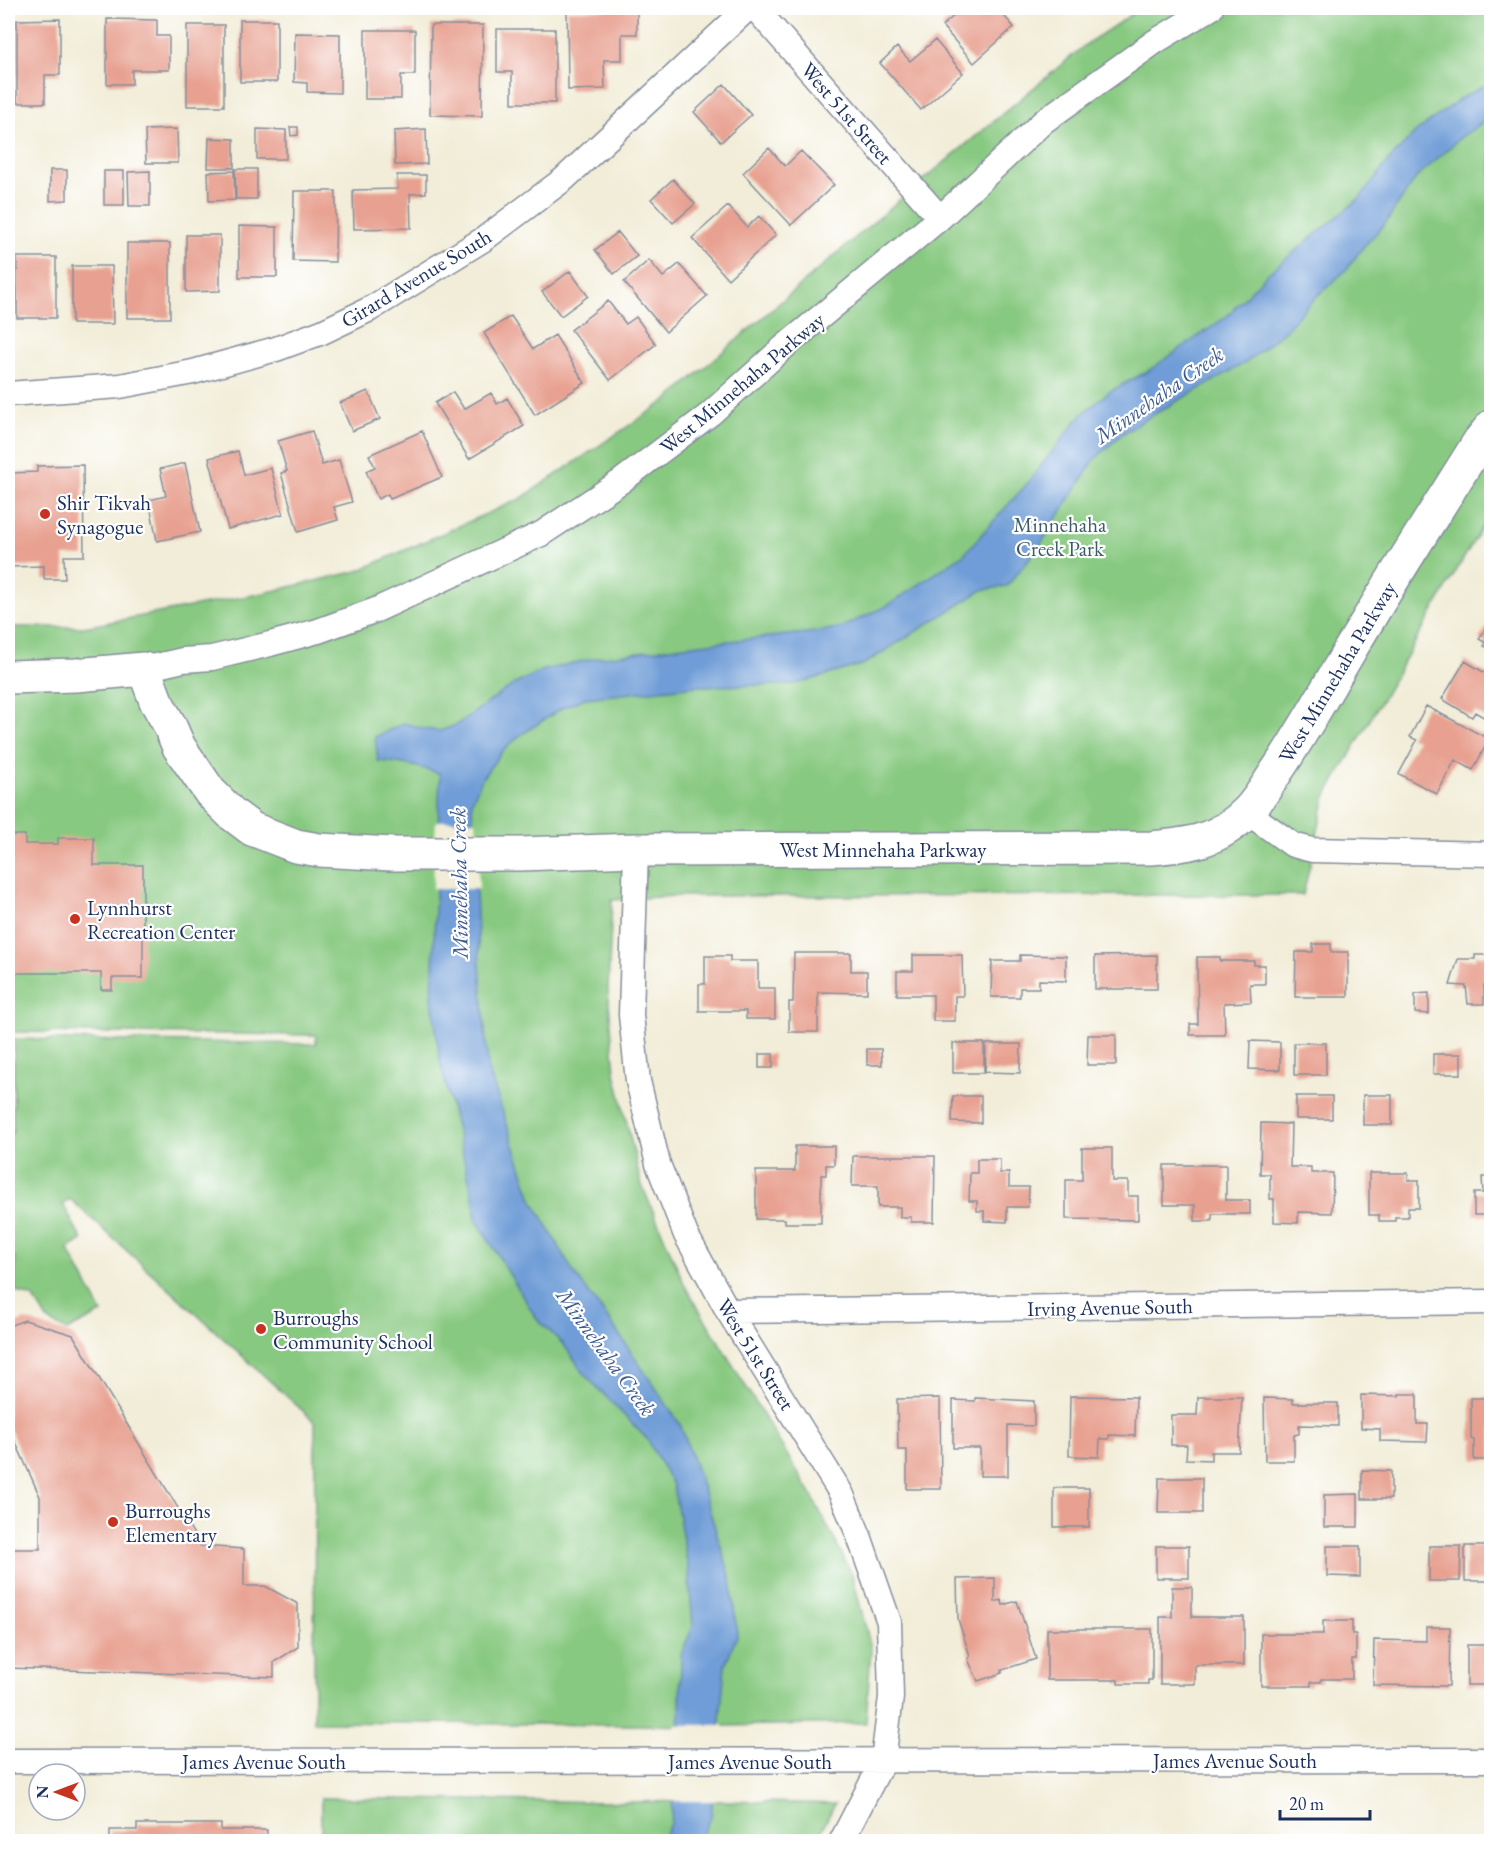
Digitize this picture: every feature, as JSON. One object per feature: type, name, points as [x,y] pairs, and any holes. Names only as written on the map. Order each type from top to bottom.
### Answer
[{"type":"street","name":"Girard Avenue South","points":[[8,394],[120,386],[193,372],[276,349],[322,332],[370,309],[484,239],[564,179],[748,8]]},
{"type":"street","name":"West 51st Street","points":[[755,8],[940,218]]},
{"type":"street","name":"West Minnehaha Parkway","points":[[8,677],[76,675],[144,669],[183,660],[212,658],[270,644],[318,631],[376,610],[541,534],[620,482],[710,414],[784,347],[940,218],[1044,121],[1156,41],[1211,8]]},
{"type":"street","name":"West Minnehaha Parkway","points":[[144,669],[156,701],[179,747],[210,792],[245,824],[269,837],[319,850],[392,854],[520,854],[636,850],[1151,848],[1182,845],[1207,840],[1226,829],[1247,812],[1291,749],[1359,634],[1491,426]]},
{"type":"street","points":[[1247,812],[1293,845],[1312,850],[1491,854]]},
{"type":"street","name":"West 51st Street","points":[[636,850],[631,1015],[638,1081],[658,1164],[686,1235],[728,1311],[841,1493],[871,1568],[889,1622],[891,1697],[884,1761],[841,1842]]},
{"type":"street","name":"Irving Avenue South","points":[[728,1311],[1491,1302]]},
{"type":"street","name":"James Avenue South","points":[[8,1761],[1491,1760]]},
{"type":"green space","name":"Minnehaha Creek Park","points":[[1141,8],[1491,8],[1491,511],[1326,796],[1303,895],[674,896],[612,900],[608,990],[615,1073],[641,1183],[686,1288],[811,1494],[852,1574],[871,1648],[866,1723],[727,1726],[314,1722],[315,1422],[70,1199],[63,1204],[82,1240],[68,1249],[102,1313],[67,1331],[47,1320],[34,1298],[15,1291],[15,1258],[8,1257],[8,1136],[13,1131],[14,1039],[316,1044],[316,1035],[8,1032],[8,627],[84,627],[264,593],[358,571],[520,499],[667,400],[891,207],[1085,45]]},
{"type":"green space","points":[[321,1798],[835,1804],[816,1841],[321,1842]]},
{"type":"water","name":"Minnehaha Creek","points":[[1491,82],[1491,117],[1461,137],[1416,178],[1384,225],[1345,271],[1285,330],[1247,362],[1122,434],[1095,459],[1040,545],[1007,586],[982,590],[864,664],[800,683],[697,686],[585,698],[562,708],[519,736],[501,753],[483,777],[472,801],[478,938],[488,1068],[532,1199],[574,1273],[610,1321],[680,1424],[731,1579],[737,1636],[725,1665],[711,1817],[699,1841],[661,1841],[671,1823],[680,1714],[681,1655],[693,1626],[688,1567],[673,1485],[647,1439],[586,1376],[564,1345],[536,1318],[476,1219],[473,1196],[440,1061],[432,998],[440,774],[409,765],[378,761],[375,737],[404,723],[440,731],[456,725],[513,685],[544,670],[596,658],[816,632],[842,627],[887,606],[964,554],[1025,486],[1081,415],[1109,392],[1148,371],[1226,317],[1266,275],[1360,198],[1389,160],[1416,132],[1460,99]]},
{"type":"pier","points":[[436,821],[476,821],[479,889],[433,889]]},
{"type":"pier","points":[[676,1725],[723,1725],[716,1801],[670,1801]]},
{"type":"building","points":[[963,8],[997,8],[1014,27],[974,63],[942,26]]},
{"type":"building","points":[[637,9],[637,34],[622,34],[622,60],[604,60],[605,89],[568,90],[567,10]]},
{"type":"building","points":[[60,19],[60,75],[45,75],[45,103],[17,103],[17,20]]},
{"type":"building","points":[[107,19],[157,20],[157,36],[169,36],[169,70],[132,70],[132,84],[107,84]]},
{"type":"building","points":[[240,20],[277,20],[277,82],[240,82]]},
{"type":"building","points":[[187,25],[224,25],[224,106],[187,106]]},
{"type":"building","points":[[431,25],[483,25],[482,116],[430,115]]},
{"type":"building","points":[[497,29],[555,29],[555,103],[512,103],[512,72],[497,72]]},
{"type":"building","points":[[365,30],[415,30],[415,75],[401,75],[401,99],[365,99]]},
{"type":"building","points":[[295,33],[340,34],[340,93],[307,92],[307,83],[294,82]]},
{"type":"building","points":[[935,40],[963,73],[921,110],[880,63],[897,47],[910,61]]},
{"type":"building","points":[[724,84],[751,115],[721,142],[694,112]]},
{"type":"building","points":[[290,127],[298,127],[298,135],[291,136]]},
{"type":"building","points":[[177,129],[178,163],[146,163],[145,130]]},
{"type":"building","points":[[257,129],[286,130],[286,159],[257,159]]},
{"type":"building","points":[[426,129],[427,164],[395,165],[394,131]]},
{"type":"building","points":[[209,138],[234,139],[234,168],[208,168]]},
{"type":"building","points":[[769,148],[785,166],[801,151],[834,185],[791,225],[743,173]]},
{"type":"building","points":[[235,169],[257,169],[257,199],[236,199]]},
{"type":"building","points":[[8,170],[12,170],[13,212],[8,212]]},
{"type":"building","points":[[50,170],[67,170],[67,200],[50,201]]},
{"type":"building","points":[[104,171],[124,171],[124,205],[104,205]]},
{"type":"building","points":[[150,171],[150,206],[129,206],[128,172]]},
{"type":"building","points":[[234,171],[235,200],[209,201],[208,172]]},
{"type":"building","points":[[397,175],[426,175],[426,193],[410,194],[411,228],[354,229],[353,190],[398,189]]},
{"type":"building","points":[[673,179],[695,204],[673,223],[651,199]]},
{"type":"building","points":[[294,191],[336,191],[335,262],[293,261]]},
{"type":"building","points":[[728,206],[747,227],[759,216],[776,235],[728,279],[692,238]]},
{"type":"building","points":[[239,226],[277,227],[277,277],[239,277]]},
{"type":"building","points":[[618,232],[637,256],[614,274],[595,250]]},
{"type":"building","points":[[186,235],[220,235],[220,291],[186,292]]},
{"type":"building","points":[[127,243],[170,243],[170,318],[127,318]]},
{"type":"building","points":[[17,257],[56,257],[56,318],[17,318]]},
{"type":"building","points":[[649,260],[663,277],[679,264],[707,296],[666,332],[624,282]]},
{"type":"building","points":[[72,266],[112,266],[113,324],[72,324]]},
{"type":"building","points":[[570,271],[588,296],[561,316],[542,292]]},
{"type":"building","points":[[608,301],[626,324],[636,317],[656,344],[610,380],[571,330]]},
{"type":"building","points":[[511,316],[533,349],[555,335],[585,383],[535,415],[484,333]]},
{"type":"building","points":[[368,391],[380,419],[352,431],[340,403]]},
{"type":"building","points":[[453,392],[464,409],[491,393],[497,404],[507,398],[524,426],[469,459],[435,403]]},
{"type":"building","points":[[312,431],[322,465],[339,460],[352,502],[334,507],[338,520],[298,532],[281,473],[287,471],[278,441]]},
{"type":"building","points":[[422,431],[442,477],[390,499],[388,494],[378,499],[366,471],[375,467],[369,455]]},
{"type":"building","points":[[238,451],[244,475],[271,468],[283,514],[228,529],[209,458]]},
{"type":"building","points":[[185,463],[200,532],[157,541],[149,500],[166,496],[160,469]]},
{"type":"building","name":"Shir Tikvah Synagogue","points":[[83,465],[84,556],[64,556],[65,579],[44,579],[44,566],[8,567],[8,473],[37,472],[37,466]]},
{"type":"building","points":[[1492,619],[1492,650],[1484,646],[1486,643],[1479,639]]},
{"type":"building","points":[[1465,661],[1492,677],[1492,722],[1475,712],[1472,717],[1442,699]]},
{"type":"building","points":[[1426,706],[1489,739],[1473,770],[1455,760],[1437,794],[1399,774],[1417,740],[1410,737]]},
{"type":"building","name":"Lynnhurst Recreation Center","points":[[8,835],[25,835],[25,844],[58,844],[58,838],[94,838],[94,865],[143,865],[143,978],[112,978],[112,990],[101,990],[101,973],[8,973]]},
{"type":"building","points":[[1313,944],[1331,944],[1331,952],[1348,952],[1348,997],[1295,997],[1296,952],[1313,952]]},
{"type":"building","points":[[794,953],[851,953],[851,971],[867,971],[867,993],[818,992],[818,1032],[789,1032],[789,1002],[793,1002]]},
{"type":"building","points":[[913,955],[962,955],[963,996],[955,996],[955,1021],[933,1021],[933,995],[897,995],[897,971],[913,971]]},
{"type":"building","points":[[1020,955],[1066,956],[1066,981],[1039,980],[1039,988],[1020,988],[1020,997],[991,997],[992,961],[1020,961]]},
{"type":"building","points":[[1157,955],[1157,989],[1095,989],[1095,956]]},
{"type":"building","points":[[1475,955],[1492,955],[1492,985],[1484,985],[1484,1004],[1468,1004],[1466,986],[1450,985],[1458,959],[1475,959]]},
{"type":"building","points":[[705,956],[730,956],[730,961],[758,961],[758,988],[775,988],[775,1019],[746,1019],[746,1011],[699,1011],[699,984],[705,984]]},
{"type":"building","points":[[1197,957],[1220,957],[1220,961],[1254,961],[1254,965],[1265,965],[1265,984],[1250,984],[1251,1002],[1224,1003],[1225,1035],[1190,1035],[1190,1024],[1198,1024]]},
{"type":"building","points":[[1429,993],[1429,1014],[1415,1013],[1415,994]]},
{"type":"building","points":[[1088,1035],[1116,1035],[1116,1065],[1087,1065]]},
{"type":"building","points":[[1250,1041],[1280,1042],[1280,1070],[1249,1069]]},
{"type":"building","points":[[953,1043],[984,1043],[984,1073],[953,1073]]},
{"type":"building","points":[[1294,1043],[1326,1043],[1326,1075],[1294,1075]]},
{"type":"building","points":[[986,1044],[1021,1044],[1020,1073],[985,1072]]},
{"type":"building","points":[[867,1049],[881,1049],[882,1065],[867,1065]]},
{"type":"building","points":[[759,1054],[773,1054],[773,1068],[759,1068]]},
{"type":"building","points":[[1433,1054],[1461,1054],[1461,1074],[1433,1074]]},
{"type":"building","points":[[1363,1095],[1392,1095],[1392,1125],[1363,1125]]},
{"type":"building","points":[[953,1096],[981,1096],[981,1123],[952,1122]]},
{"type":"building","points":[[1296,1096],[1332,1096],[1332,1119],[1296,1119]]},
{"type":"building","points":[[1261,1123],[1291,1124],[1290,1167],[1311,1167],[1311,1173],[1333,1173],[1332,1213],[1298,1212],[1298,1223],[1274,1222],[1274,1199],[1270,1199],[1270,1174],[1260,1174]]},
{"type":"building","points":[[795,1146],[834,1146],[834,1165],[826,1165],[826,1175],[821,1175],[821,1223],[785,1223],[785,1219],[756,1219],[756,1171],[795,1171]]},
{"type":"building","points":[[1082,1148],[1112,1148],[1112,1181],[1128,1181],[1128,1196],[1138,1196],[1138,1220],[1066,1219],[1066,1180],[1082,1180]]},
{"type":"building","points":[[853,1156],[935,1156],[934,1222],[911,1222],[911,1217],[900,1217],[900,1207],[878,1207],[878,1186],[852,1186]]},
{"type":"building","points":[[977,1159],[1000,1159],[1000,1173],[1009,1173],[1009,1187],[1029,1187],[1028,1207],[1007,1207],[1007,1222],[984,1221],[984,1211],[977,1211],[977,1201],[969,1201],[970,1173],[977,1173]]},
{"type":"building","points":[[1164,1165],[1226,1165],[1226,1200],[1250,1200],[1250,1214],[1212,1214],[1212,1221],[1195,1221],[1195,1205],[1164,1205]]},
{"type":"building","points":[[1369,1173],[1408,1173],[1408,1180],[1419,1180],[1419,1208],[1408,1208],[1408,1217],[1395,1217],[1395,1221],[1379,1221],[1379,1215],[1369,1215]]},
{"type":"building","points":[[1482,1177],[1492,1177],[1492,1215],[1474,1215],[1474,1193],[1483,1193]]},
{"type":"building","name":"Burroughs Elementary","points":[[25,1320],[73,1335],[201,1546],[244,1549],[244,1586],[265,1586],[298,1604],[298,1647],[274,1662],[274,1677],[8,1668],[8,1549],[40,1549],[40,1497],[8,1425],[8,1326]]},
{"type":"building","points":[[1399,1394],[1417,1394],[1417,1424],[1428,1424],[1427,1442],[1380,1441],[1380,1429],[1361,1428],[1361,1395],[1399,1396]]},
{"type":"building","points":[[1070,1396],[1136,1397],[1135,1436],[1109,1435],[1109,1439],[1100,1439],[1099,1457],[1069,1456]]},
{"type":"building","points":[[1198,1397],[1242,1397],[1239,1452],[1211,1452],[1211,1460],[1186,1459],[1187,1445],[1171,1445],[1171,1415],[1197,1415]]},
{"type":"building","points":[[940,1398],[941,1489],[907,1489],[907,1450],[898,1450],[897,1399]]},
{"type":"building","points":[[975,1398],[1034,1401],[1034,1426],[1008,1425],[1008,1476],[980,1476],[980,1448],[953,1448],[953,1400],[975,1401]]},
{"type":"building","points":[[1264,1398],[1293,1399],[1293,1403],[1338,1403],[1338,1426],[1299,1425],[1299,1434],[1294,1435],[1294,1461],[1265,1461]]},
{"type":"building","points":[[1471,1398],[1492,1398],[1492,1460],[1474,1460],[1474,1440],[1471,1439]]},
{"type":"building","points":[[1362,1470],[1391,1471],[1391,1499],[1362,1499]]},
{"type":"building","points":[[1159,1478],[1202,1478],[1202,1513],[1158,1513]]},
{"type":"building","points":[[1054,1488],[1089,1488],[1089,1527],[1054,1527]]},
{"type":"building","points":[[1358,1494],[1358,1527],[1324,1527],[1324,1495]]},
{"type":"building","points":[[1156,1546],[1189,1546],[1189,1578],[1156,1578]]},
{"type":"building","points":[[1327,1546],[1360,1546],[1360,1577],[1327,1576]]},
{"type":"building","points":[[1429,1546],[1461,1546],[1460,1581],[1429,1581]]},
{"type":"building","points":[[1465,1546],[1492,1546],[1492,1581],[1465,1581]]},
{"type":"building","points":[[995,1578],[995,1602],[1001,1600],[1003,1605],[1017,1601],[1036,1659],[978,1681],[968,1659],[970,1656],[958,1619],[957,1579]]},
{"type":"building","points":[[1172,1587],[1192,1587],[1192,1617],[1244,1617],[1244,1665],[1195,1665],[1195,1684],[1160,1684],[1160,1617],[1172,1617]]},
{"type":"building","points":[[1323,1621],[1352,1621],[1352,1634],[1356,1634],[1356,1659],[1352,1659],[1352,1679],[1321,1679],[1321,1682],[1311,1682],[1311,1686],[1261,1686],[1261,1634],[1323,1634]]},
{"type":"building","points":[[1426,1627],[1450,1627],[1449,1686],[1373,1685],[1374,1640],[1426,1641]]},
{"type":"building","points":[[1047,1629],[1152,1629],[1152,1680],[1148,1680],[1148,1684],[1118,1684],[1118,1680],[1047,1680]]},
{"type":"building","points":[[1467,1645],[1492,1645],[1492,1685],[1467,1685]]},
{"type":"building","points":[[137,1824],[221,1824],[221,1830],[267,1830],[267,1842],[110,1842],[110,1830],[137,1830]]},
{"type":"place","name":"Shir Tikvah Synagogue","points":[[45,514]]},
{"type":"place","name":"Lynnhurst Recreation Center","points":[[75,919]]},
{"type":"place","name":"Burroughs Community School","points":[[261,1329]]},
{"type":"place","name":"Burroughs Elementary","points":[[113,1522]]}]
